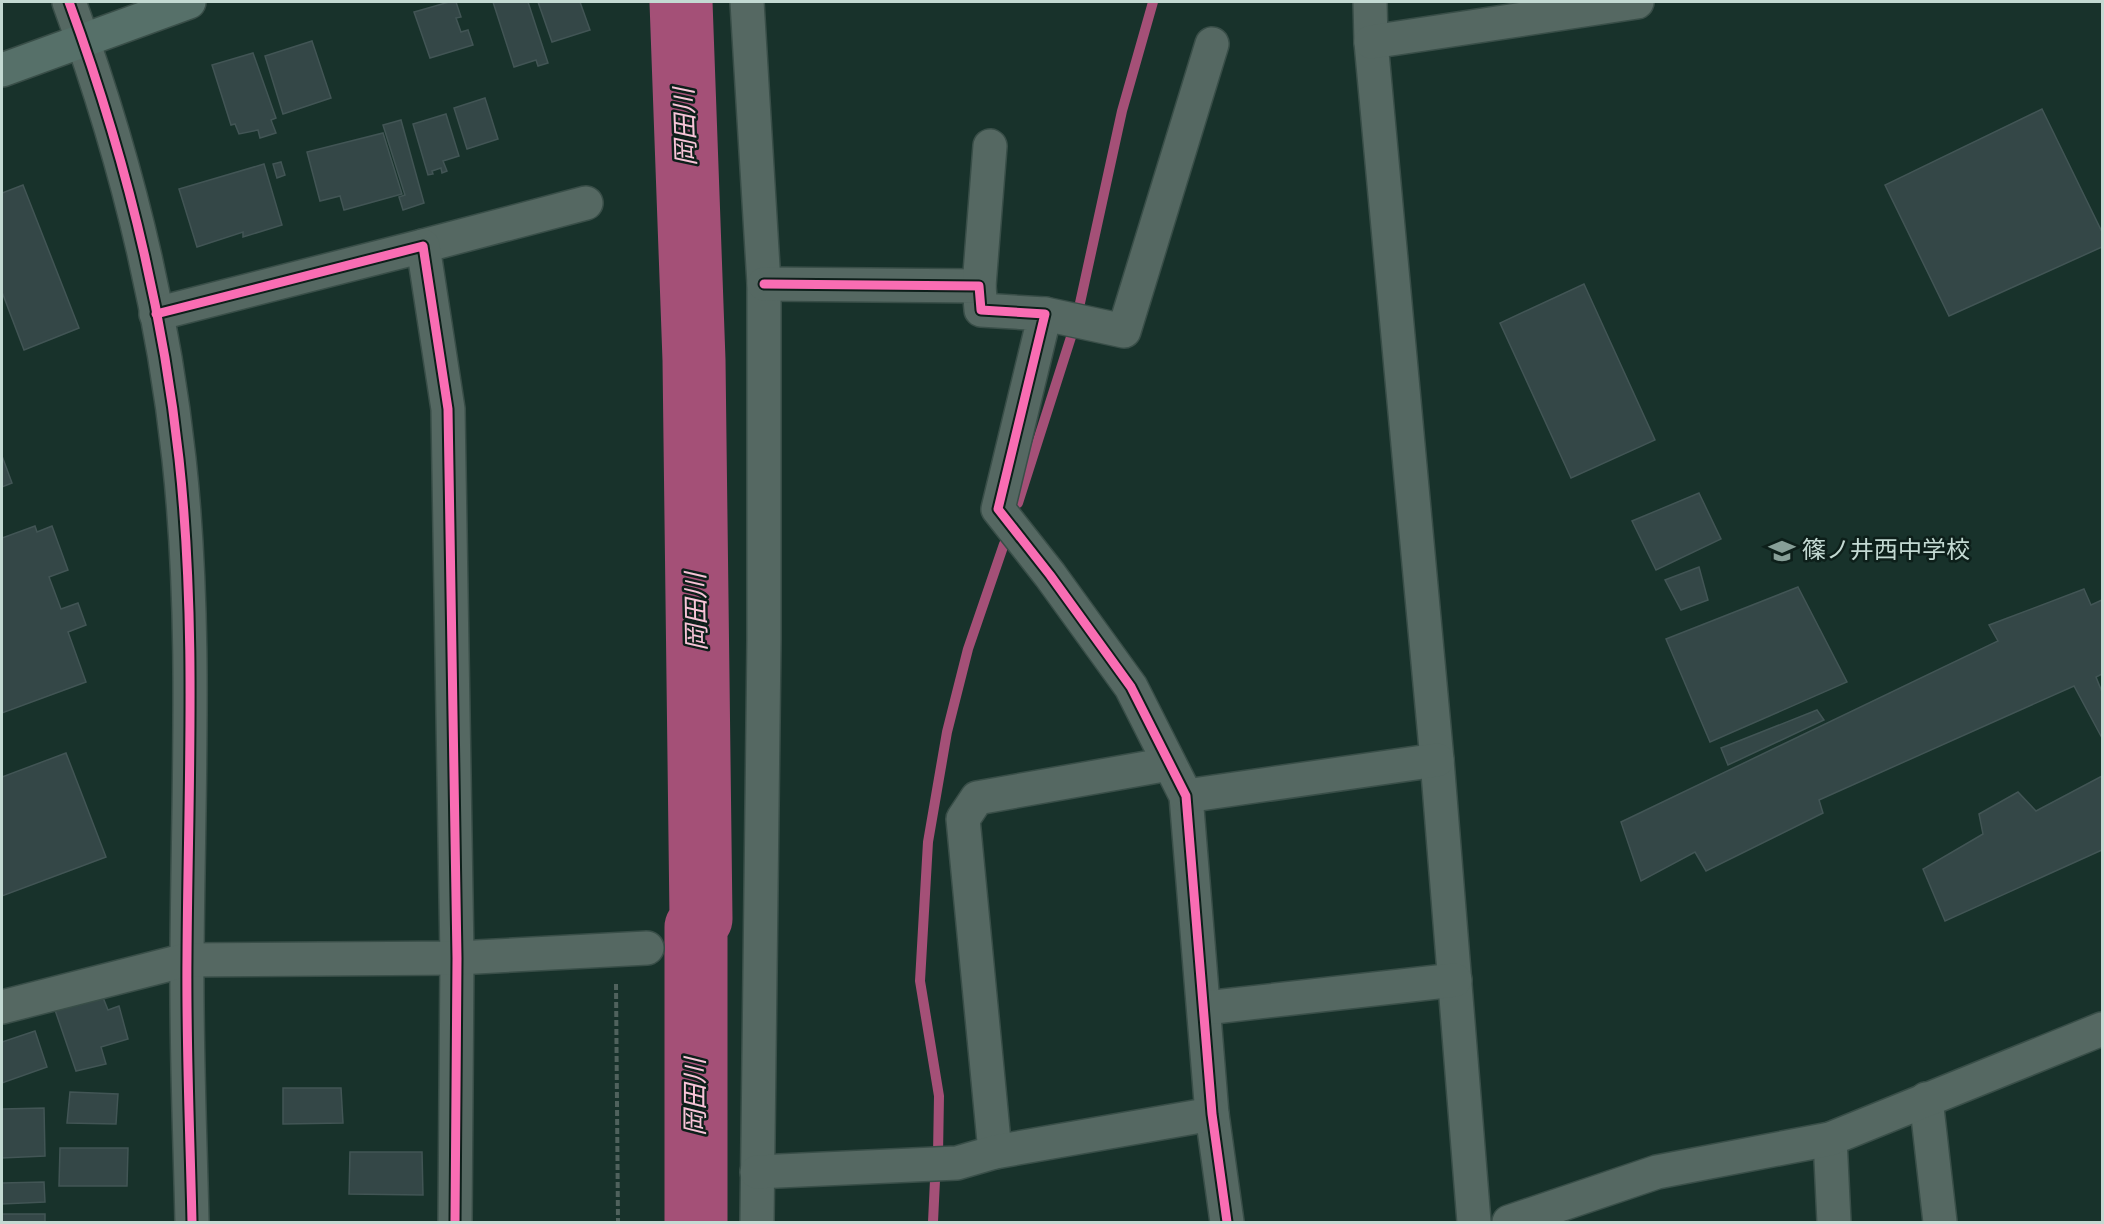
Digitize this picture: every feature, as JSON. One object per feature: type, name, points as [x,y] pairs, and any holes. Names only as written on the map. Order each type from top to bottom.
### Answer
[{"type":"main road","points":[[2,70],[189,2]]},
{"type":"street","points":[[69,2],[124,170],[156,314],[172,403],[186,534],[191,693],[186,960],[192,1222]]},
{"type":"street","points":[[747,2],[764,284],[764,640],[757,1222]]},
{"type":"street","points":[[1370,2],[1371,42],[1437,760],[1474,1222]]},
{"type":"street","points":[[1371,42],[1636,2]]},
{"type":"street","points":[[990,146],[980,286],[981,310],[1045,314],[1124,331],[1212,44]]},
{"type":"street","points":[[156,314],[586,203]]},
{"type":"street","points":[[423,246],[448,409],[458,958],[454,1222]]},
{"type":"street","points":[[764,284],[980,286]]},
{"type":"street","points":[[1045,314],[998,509],[1050,575],[1131,687],[1186,796],[1212,1114],[1227,1222]]},
{"type":"street","points":[[1186,796],[1437,760]]},
{"type":"street","points":[[995,1152],[963,819],[977,798],[1169,765]]},
{"type":"street","points":[[2,1007],[186,960],[458,958],[632,949]]},
{"type":"street","points":[[1205,1008],[1455,980]]},
{"type":"street","points":[[1509,1222],[1657,1172],[1830,1139],[2103,1029]]},
{"type":"street","points":[[1926,1099],[1940,1222]]},
{"type":"street","points":[[757,1172],[957,1163],[995,1152],[1212,1114]]},
{"type":"street","points":[[1830,1139],[1834,1222]]},
{"type":"path","points":[[618,1222],[632,949]]},
{"type":"building","points":[[456,2],[461,17],[456,18],[461,32],[468,30],[473,45],[430,58],[414,12]]},
{"type":"building","points":[[493,2],[528,2],[548,63],[538,66],[536,60],[514,67]]},
{"type":"building","points":[[538,2],[580,2],[590,30],[552,42]]},
{"type":"building","points":[[312,41],[331,98],[283,114],[265,56]]},
{"type":"building","points":[[253,53],[276,118],[271,120],[276,133],[260,138],[258,130],[239,134],[235,124],[231,125],[212,65]]},
{"type":"building","points":[[485,98],[498,139],[467,149],[454,108]]},
{"type":"building","points":[[2042,109],[2102,232],[2102,247],[1949,316],[1885,185]]},
{"type":"building","points":[[446,114],[459,156],[443,161],[447,171],[442,173],[441,168],[428,175],[413,124]]},
{"type":"building","points":[[401,120],[424,203],[403,210],[399,197],[405,195],[383,125]]},
{"type":"building","points":[[383,133],[402,194],[344,210],[340,196],[320,201],[307,152]]},
{"type":"building","points":[[281,162],[285,175],[277,178],[273,164]]},
{"type":"building","points":[[264,164],[282,225],[243,237],[243,232],[197,247],[179,189]]},
{"type":"building","points":[[23,185],[79,328],[24,350],[2,292],[2,193]]},
{"type":"building","points":[[1584,284],[1655,440],[1571,478],[1500,323]]},
{"type":"building","points":[[2,456],[12,483],[2,487]]},
{"type":"building","points":[[1699,493],[1721,539],[1656,570],[1632,521]]},
{"type":"building","points":[[35,526],[37,532],[52,526],[68,570],[49,577],[61,609],[78,603],[86,625],[68,632],[86,682],[2,713],[2,538]]},
{"type":"building","points":[[1699,567],[1708,600],[1681,610],[1665,580]]},
{"type":"building","points":[[1798,587],[1847,682],[1710,742],[1666,639]]},
{"type":"building","points":[[2084,589],[2091,605],[2102,600],[2102,674],[2096,677],[2102,692],[2102,738],[2074,686],[1819,800],[1823,813],[1706,871],[1695,852],[1641,881],[1621,822],[1998,641],[1989,625]]},
{"type":"building","points":[[1817,710],[1824,720],[1728,765],[1721,748]]},
{"type":"building","points":[[66,753],[106,857],[2,896],[2,777]]},
{"type":"building","points":[[2102,776],[2102,850],[1945,921],[1923,869],[1983,834],[1979,814],[2018,792],[2036,811]]},
{"type":"building","points":[[102,995],[108,1010],[119,1006],[128,1039],[101,1047],[106,1064],[76,1071],[55,1010]]},
{"type":"building","points":[[35,1031],[47,1067],[2,1083],[2,1042]]},
{"type":"building","points":[[283,1088],[341,1088],[343,1123],[283,1124]]},
{"type":"building","points":[[70,1092],[118,1094],[116,1124],[67,1123]]},
{"type":"building","points":[[44,1108],[45,1156],[2,1158],[2,1109]]},
{"type":"building","points":[[60,1148],[128,1148],[127,1186],[59,1186]]},
{"type":"building","points":[[350,1152],[422,1152],[423,1195],[349,1194]]},
{"type":"building","points":[[44,1182],[45,1202],[2,1204],[2,1183]]},
{"type":"building","points":[[2,1214],[45,1214],[45,1222],[2,1222]]},
{"type":"waterway","name":"岡田川","points":[[681,2],[694,360],[701,919],[696,927],[696,1222]]},
{"type":"waterway","points":[[1080,303],[1122,111],[1153,2]]},
{"type":"waterway","points":[[1018,503],[1071,337]]},
{"type":"waterway","points":[[938,1154],[939,1096],[920,981],[928,842],[947,732],[968,649],[1004,544]]},
{"type":"waterway","points":[[933,1222],[935,1180]]},
{"type":"cycle path","points":[[69,2],[107,113],[138,227],[162,342],[179,459],[185,521],[190,645],[187,989],[192,1222]]},
{"type":"cycle path","points":[[156,314],[423,246],[448,409],[457,958],[455,1222]]},
{"type":"cycle path","points":[[764,284],[979,286],[981,310],[1045,314],[998,509],[1050,575],[1131,687],[1186,796],[1212,1114],[1227,1222]]},
{"type":"place","name":"篠ノ井西中学校","points":[[1782,551]]}]
